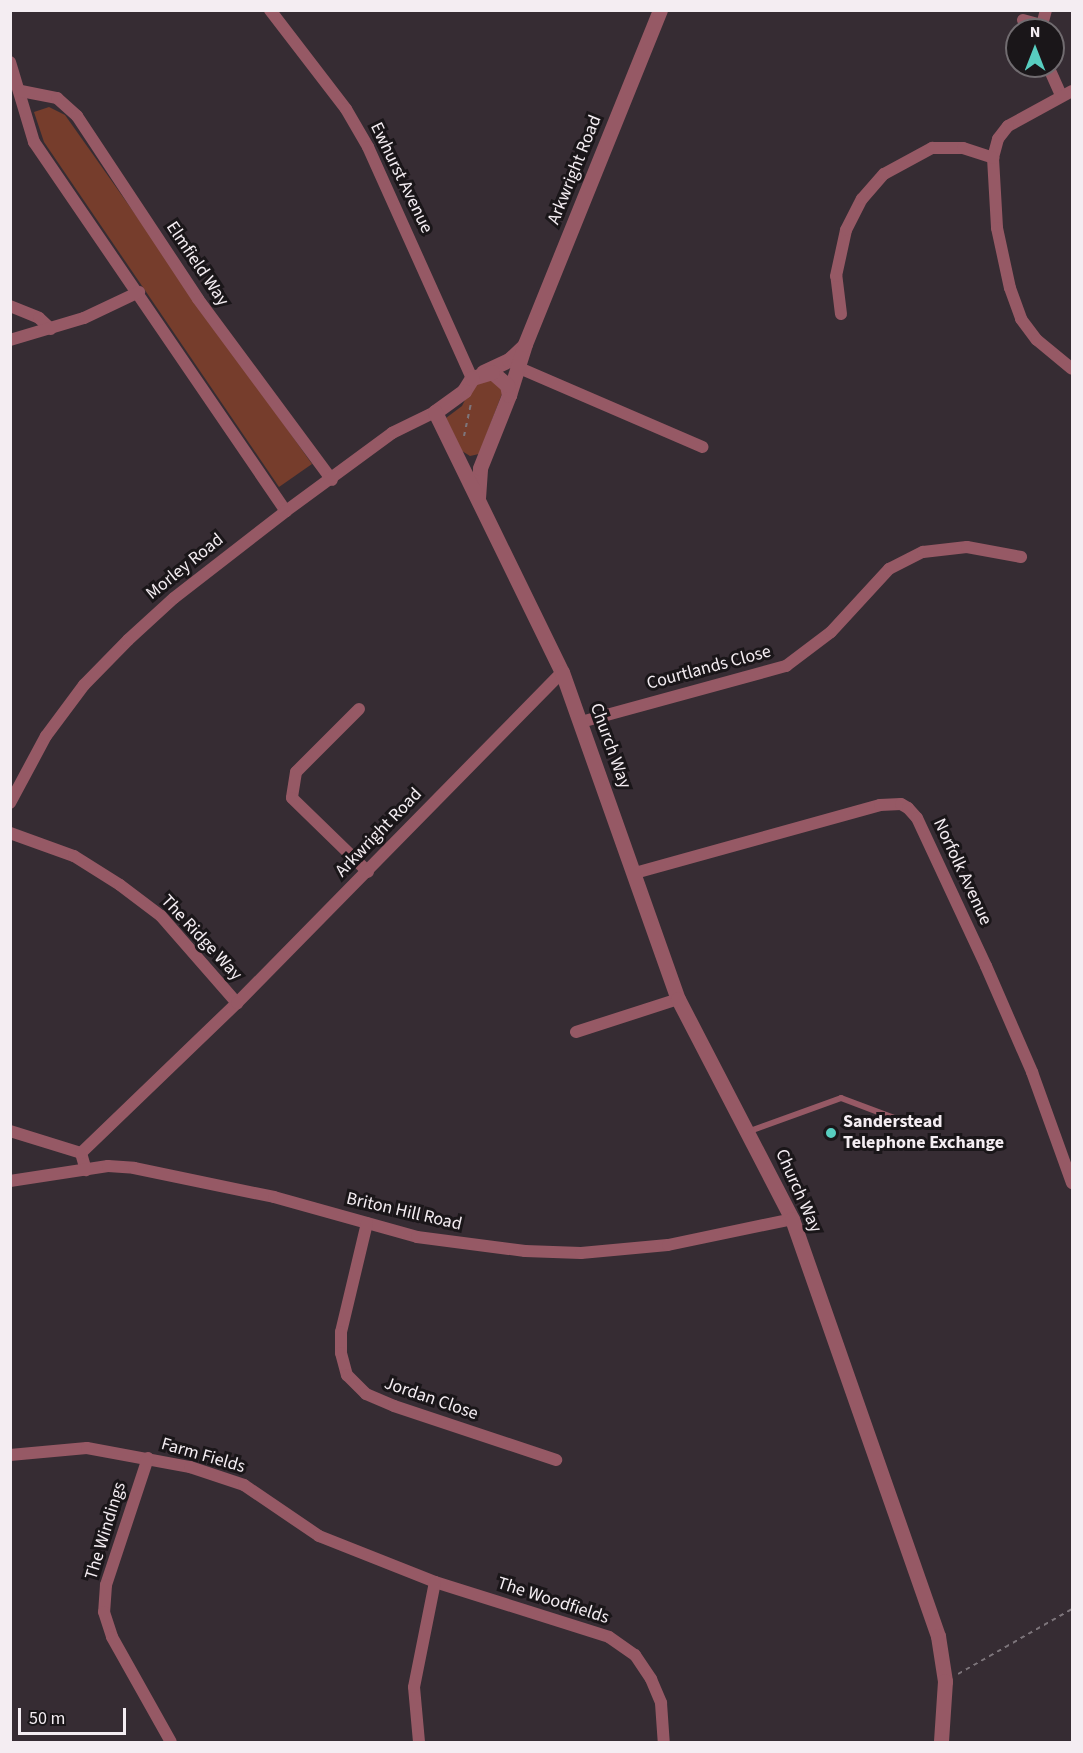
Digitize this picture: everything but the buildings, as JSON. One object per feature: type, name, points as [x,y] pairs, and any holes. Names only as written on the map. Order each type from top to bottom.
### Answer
[{"type":"street","name":"Ewhurst Avenue","points":[[270,10],[346,109],[368,147],[476,377]]},
{"type":"street","name":"Arkwright Road","points":[[478,498],[478,476],[509,396],[525,344],[660,10]]},
{"type":"street","points":[[10,62],[21,90],[34,142],[139,292],[286,511]]},
{"type":"street","points":[[1056,78],[1067,93],[1008,126],[998,139],[993,158],[997,228],[1010,288],[1022,319],[1037,340],[1072,367]]},
{"type":"street","name":"Elmfield Way","points":[[21,90],[57,98],[77,116],[198,299],[332,480]]},
{"type":"street","points":[[841,314],[836,276],[846,230],[862,199],[884,174],[932,148],[963,148],[993,158]]},
{"type":"street","points":[[10,340],[51,329],[112,307],[139,292]]},
{"type":"street","points":[[10,306],[39,318],[51,329]]},
{"type":"street","name":"Arkwright Road","points":[[435,412],[448,405],[476,377],[509,360],[525,344]]},
{"type":"street","points":[[517,367],[703,447]]},
{"type":"street","points":[[476,377],[501,377],[509,396]]},
{"type":"street","points":[[435,412],[458,449],[478,498],[562,672]]},
{"type":"street","name":"Morley Road","points":[[10,803],[46,736],[84,686],[174,598],[392,433],[435,412]]},
{"type":"street","points":[[458,449],[469,461],[487,451]]},
{"type":"street","name":"Courtlands Close","points":[[581,722],[786,666],[831,632],[889,569],[922,552],[967,547],[1021,557]]},
{"type":"street","name":"Arkwright Road","points":[[81,1153],[237,1003],[368,872],[562,672]]},
{"type":"street","name":"Church Way","points":[[562,672],[678,999],[750,1131],[792,1219],[938,1636],[945,1681],[941,1743]]},
{"type":"street","points":[[359,709],[296,772],[292,798],[368,872]]},
{"type":"street","name":"Norfolk Avenue","points":[[635,873],[880,805],[908,808],[917,818],[986,966],[1032,1072],[1072,1183]]},
{"type":"street","name":"The Ridge Way","points":[[10,833],[74,856],[128,891],[161,916],[237,1003]]},
{"type":"street","points":[[576,1032],[678,999]]},
{"type":"street","points":[[10,1131],[81,1153],[86,1170]]},
{"type":"street","name":"Briton Hill Road","points":[[10,1181],[86,1170],[134,1168],[274,1197],[367,1223],[470,1246],[581,1253],[669,1245],[792,1219]]},
{"type":"street","name":"Jordan Close","points":[[367,1223],[341,1332],[341,1353],[346,1375],[366,1394],[394,1407],[556,1460]]},
{"type":"street","name":"Farm Fields","points":[[10,1455],[87,1448],[148,1458],[244,1485],[319,1536],[435,1582]]},
{"type":"street","name":"The Windings","points":[[148,1458],[106,1585],[104,1612],[112,1637],[171,1743]]},
{"type":"street","points":[[419,1743],[414,1687],[435,1582]]},
{"type":"street","name":"The Woodfields","points":[[435,1582],[609,1637],[635,1655],[651,1679],[661,1703],[664,1743]]},
{"type":"lane","points":[[750,1131],[841,1098],[897,1119]]},
{"type":"path","points":[[458,449],[473,399],[476,377]]},
{"type":"path","points":[[945,1681],[1072,1609]]},
{"type":"shaded area","points":[[49,107],[65,115],[312,464],[279,487],[44,142],[34,112]]},
{"type":"shaded area","points":[[489,376],[503,391],[479,454],[470,456],[462,451],[446,418],[462,406],[471,388]]},
{"type":"place","name":"Sanderstead Telephone Exchange","points":[[831,1133]]}]
